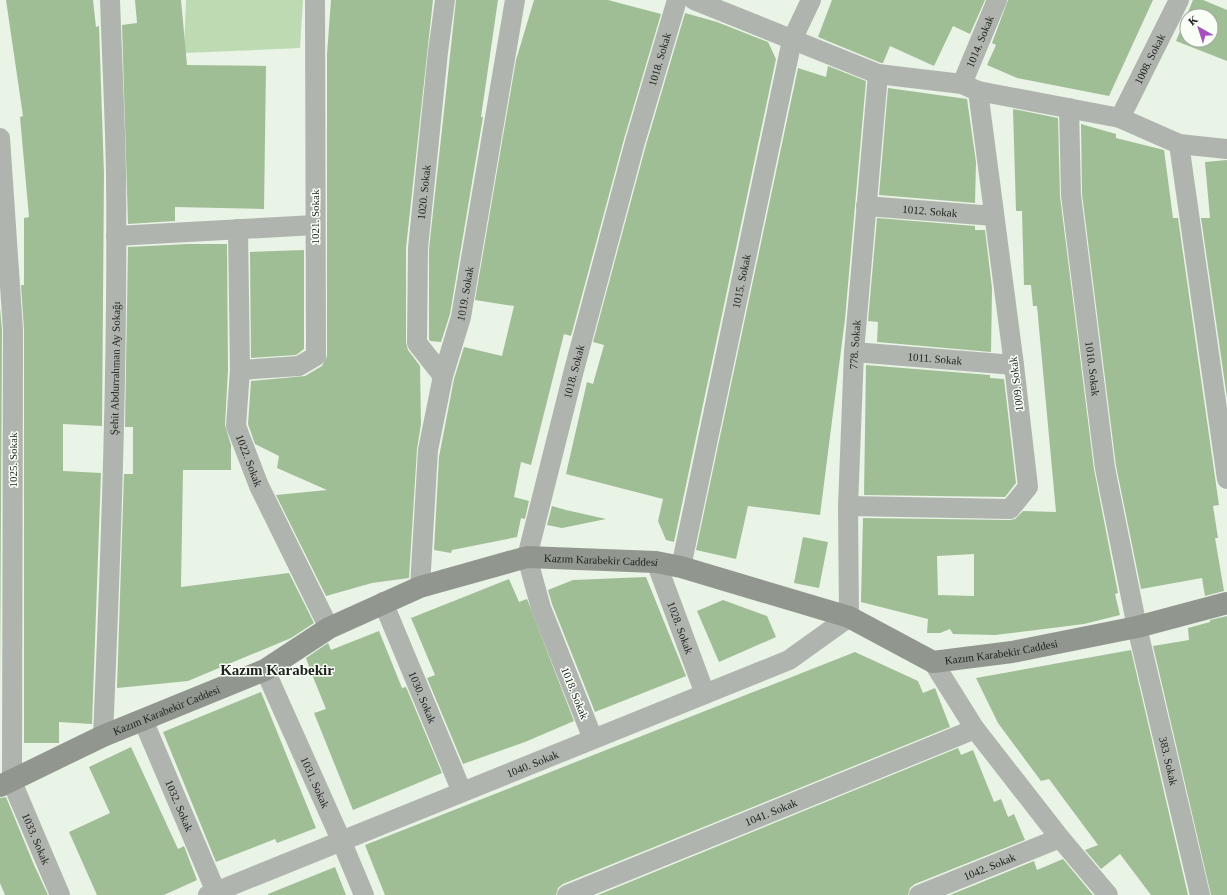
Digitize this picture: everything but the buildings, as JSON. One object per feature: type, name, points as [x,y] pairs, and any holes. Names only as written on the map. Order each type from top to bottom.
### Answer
[{"type":"main road","name":"Kazım Karabekir Caddesi","points":[[6,784],[103,736],[265,670],[329,628],[383,602],[420,587],[527,557],[656,562],[681,567],[849,617],[933,662],[1012,652],[1136,627],[1227,603]]},
{"type":"street","name":"Şehit Abdurrahman Ay Sokağı","points":[[103,736],[110,590],[115,370],[116,174],[110,0]]},
{"type":"street","name":"1021. Sokak","points":[[240,370],[299,366],[316,356],[315,0]]},
{"type":"street","name":"1020. Sokak","points":[[443,376],[418,343],[418,248],[438,52],[445,0]]},
{"type":"street","name":"1019. Sokak","points":[[420,587],[428,450],[443,376],[461,317],[515,0]]},
{"type":"street","name":"1018. Sokak","points":[[593,739],[541,608],[527,557],[574,370],[635,142],[677,0]]},
{"type":"street","points":[[694,0],[878,74],[970,87],[1120,118],[1179,144],[1227,149]]},
{"type":"street","name":"1015. Sokak","points":[[681,567],[792,40],[811,0]]},
{"type":"street","name":"1014. Sokak","points":[[970,87],[997,0]]},
{"type":"street","name":"1008. Sokak","points":[[1120,118],[1179,0]]},
{"type":"street","name":"778. Sokak","points":[[849,617],[848,506],[854,352],[878,74]]},
{"type":"street","name":"1009. Sokak","points":[[848,506],[1010,510],[1028,486],[1014,365],[994,216],[970,87]]},
{"type":"street","name":"1010. Sokak","points":[[1069,108],[1071,195],[1105,468],[1136,627]]},
{"type":"street","name":"1025. Sokak","points":[[0,138],[13,330],[6,383],[6,784]]},
{"type":"street","points":[[1179,144],[1227,479]]},
{"type":"street","name":"1012. Sokak","points":[[866,206],[994,216]]},
{"type":"street","points":[[116,236],[316,225]]},
{"type":"street","name":"1022. Sokak","points":[[238,229],[240,370],[236,426],[258,486],[329,628]]},
{"type":"street","name":"1011. Sokak","points":[[854,352],[1014,365]]},
{"type":"street","name":"1028. Sokak","points":[[656,562],[704,694]]},
{"type":"street","name":"1030. Sokak","points":[[383,602],[462,792]]},
{"type":"street","name":"1040. Sokak","points":[[212,893],[789,660],[849,617]]},
{"type":"street","name":"383. Sokak","points":[[1136,627],[1200,895]]},
{"type":"street","points":[[933,662],[975,729],[1060,838],[1108,895]]},
{"type":"street","name":"1031. Sokak","points":[[265,670],[364,895]]},
{"type":"street","name":"1032. Sokak","points":[[143,720],[212,893]]},
{"type":"street","name":"1041. Sokak","points":[[567,895],[975,729]]},
{"type":"street","name":"1033. Sokak","points":[[6,784],[60,895]]},
{"type":"street","name":"1042. Sokak","points":[[919,895],[1060,838]]},
{"type":"green space","points":[[186,0],[303,0],[300,48],[184,53]]},
{"type":"district","name":"Kazım Karabekir","points":[[277,670]]}]
